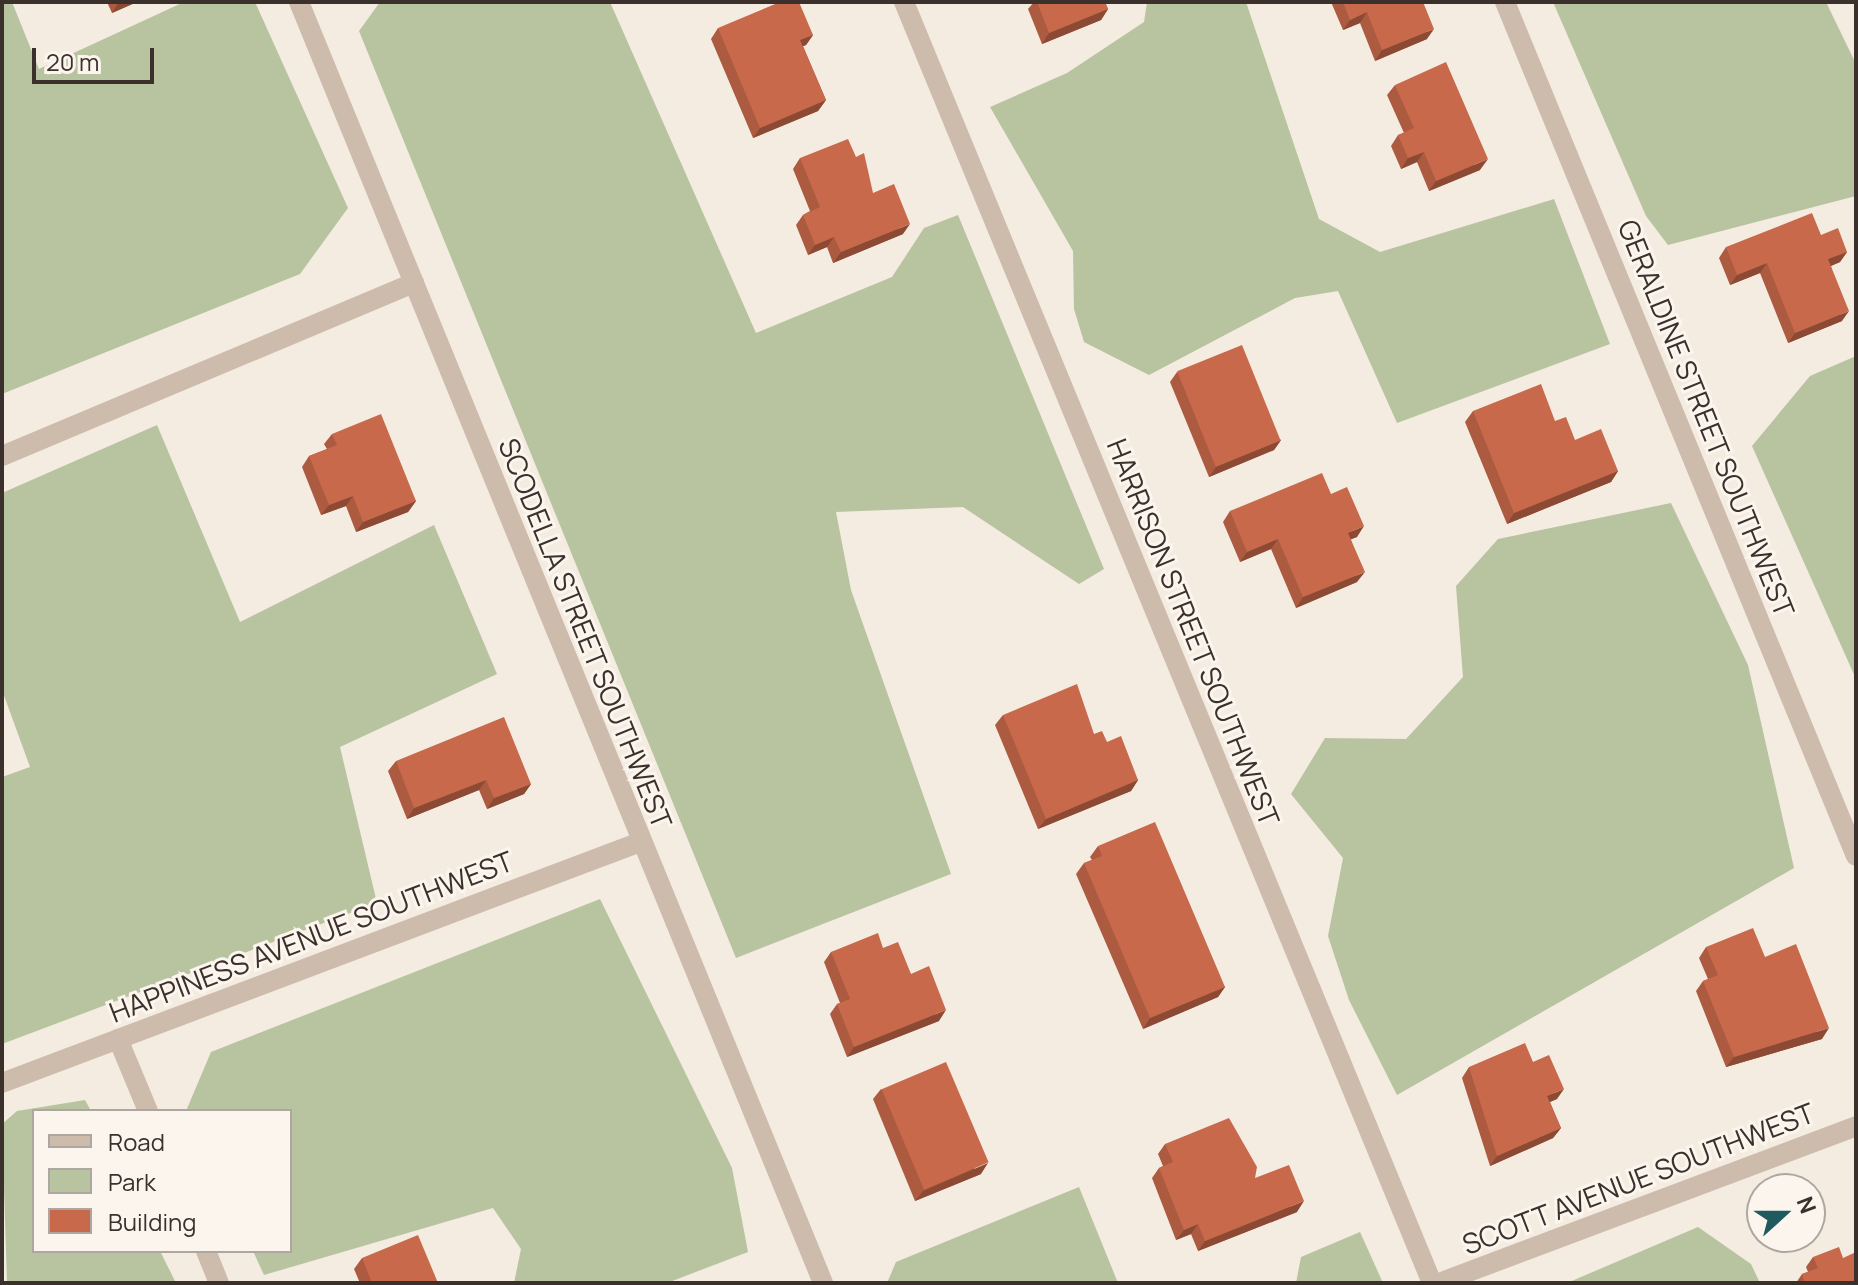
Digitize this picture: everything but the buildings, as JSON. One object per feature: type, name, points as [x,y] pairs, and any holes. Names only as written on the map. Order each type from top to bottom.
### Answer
[{"type":"street","name":"SCODELLA STREET SOUTHWEST","points":[[299,2],[640,842],[823,1283]]},
{"type":"street","name":"HARRISON STREET SOUTHWEST","points":[[904,2],[1432,1283]]},
{"type":"street","name":"GERALDINE STREET SOUTHWEST","points":[[1505,2],[1856,856]]},
{"type":"street","points":[[2,456],[414,283]]},
{"type":"street","name":"HAPPINESS AVENUE SOUTHWEST","points":[[2,1083],[640,842]]},
{"type":"street","points":[[118,1039],[147,1109]]},
{"type":"street","name":"SCOTT AVENUE SOUTHWEST","points":[[1439,1283],[1856,1126]]},
{"type":"street","points":[[207,1253],[219,1283]]},
{"type":"green space","points":[[2,2],[12,2],[39,69],[184,2],[255,2],[348,208],[300,274],[2,394]]},
{"type":"green space","points":[[380,2],[610,2],[756,333],[892,277],[924,228],[958,215],[1104,569],[1079,584],[963,507],[836,512],[851,590],[951,874],[736,958],[359,31]]},
{"type":"green space","points":[[1147,2],[1246,2],[1319,219],[1380,252],[1554,199],[1610,344],[1397,423],[1338,291],[1295,298],[1149,375],[1084,342],[1074,309],[1073,251],[990,107],[1067,73],[1144,22]]},
{"type":"green space","points":[[1553,2],[1826,2],[1856,64],[1856,196],[1668,245],[1646,216]]},
{"type":"green space","points":[[1856,356],[1856,679],[1752,446],[1810,376]]},
{"type":"green space","points":[[157,425],[240,622],[434,525],[497,674],[340,747],[377,903],[2,1044],[2,777],[30,767],[2,690],[2,493]]},
{"type":"green space","points":[[1671,503],[1748,665],[1794,868],[1397,1095],[1349,1000],[1328,936],[1343,858],[1291,794],[1325,738],[1406,739],[1463,677],[1456,586],[1498,539]]},
{"type":"green space","points":[[600,899],[732,1168],[748,1252],[667,1283],[514,1283],[521,1249],[493,1208],[264,1275],[254,1253],[292,1253],[292,1109],[187,1109],[211,1052]]},
{"type":"green space","points":[[85,1100],[90,1109],[32,1109],[32,1253],[161,1253],[176,1283],[7,1283],[2,1124],[17,1111]]},
{"type":"green space","points":[[1079,1187],[1118,1283],[887,1283],[896,1262]]},
{"type":"green space","points":[[1698,1227],[1751,1264],[1760,1283],[1567,1283]]},
{"type":"green space","points":[[1360,1232],[1383,1283],[1296,1283],[1301,1257]]}]
